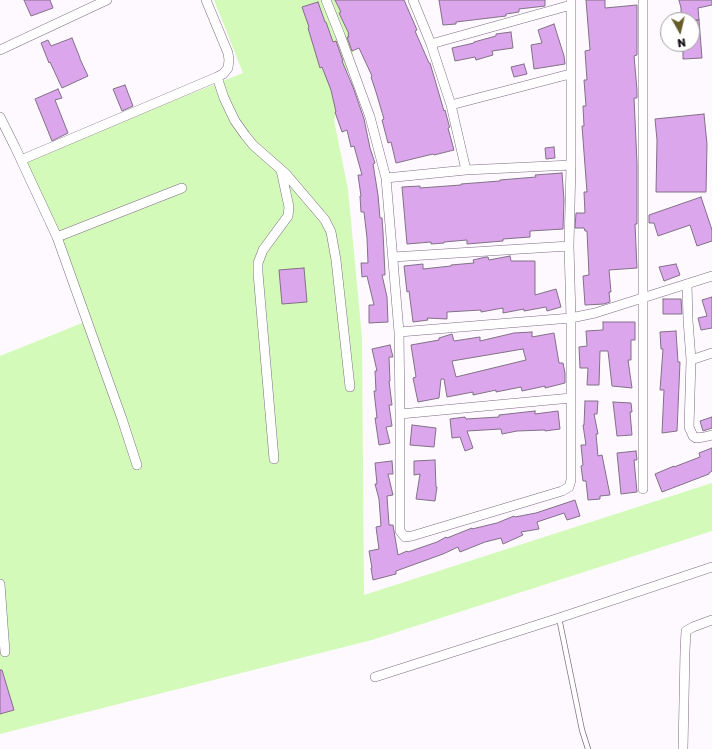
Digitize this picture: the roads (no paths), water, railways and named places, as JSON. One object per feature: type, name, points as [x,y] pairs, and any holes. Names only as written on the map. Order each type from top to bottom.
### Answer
[{"type":"street","points":[[0,50],[107,0]]},
{"type":"street","points":[[21,160],[223,74],[228,68],[228,53],[206,0]]},
{"type":"street","points":[[326,0],[370,117],[386,178],[399,332],[400,531],[405,537],[562,491],[569,487],[571,480],[571,318],[569,246],[571,165],[571,2],[430,44]]},
{"type":"street","points":[[413,0],[451,105],[466,170]]},
{"type":"street","points":[[643,0],[643,489]]},
{"type":"street","points":[[451,105],[570,74]]},
{"type":"street","points":[[217,77],[224,98],[235,121],[253,145],[286,174],[325,220],[331,232],[336,260],[350,387]]},
{"type":"street","points":[[0,117],[57,237],[137,465]]},
{"type":"street","points":[[386,178],[466,170],[571,165]]},
{"type":"street","points":[[274,459],[258,263],[263,250],[288,216],[288,206],[281,170]]},
{"type":"street","points":[[57,237],[182,188]]},
{"type":"street","points":[[393,257],[569,246]]},
{"type":"street","points":[[399,332],[571,318],[596,313],[712,276]]},
{"type":"street","points":[[687,284],[691,360],[689,427],[693,436],[696,438],[704,438],[712,435]]},
{"type":"street","points":[[691,360],[712,354]]},
{"type":"street","points":[[400,414],[571,398]]},
{"type":"street","points":[[375,677],[712,567]]},
{"type":"street","points":[[0,584],[5,652]]},
{"type":"street","points":[[683,749],[686,631],[712,620]]},
{"type":"lane","points":[[559,618],[582,730],[588,749]]}]
